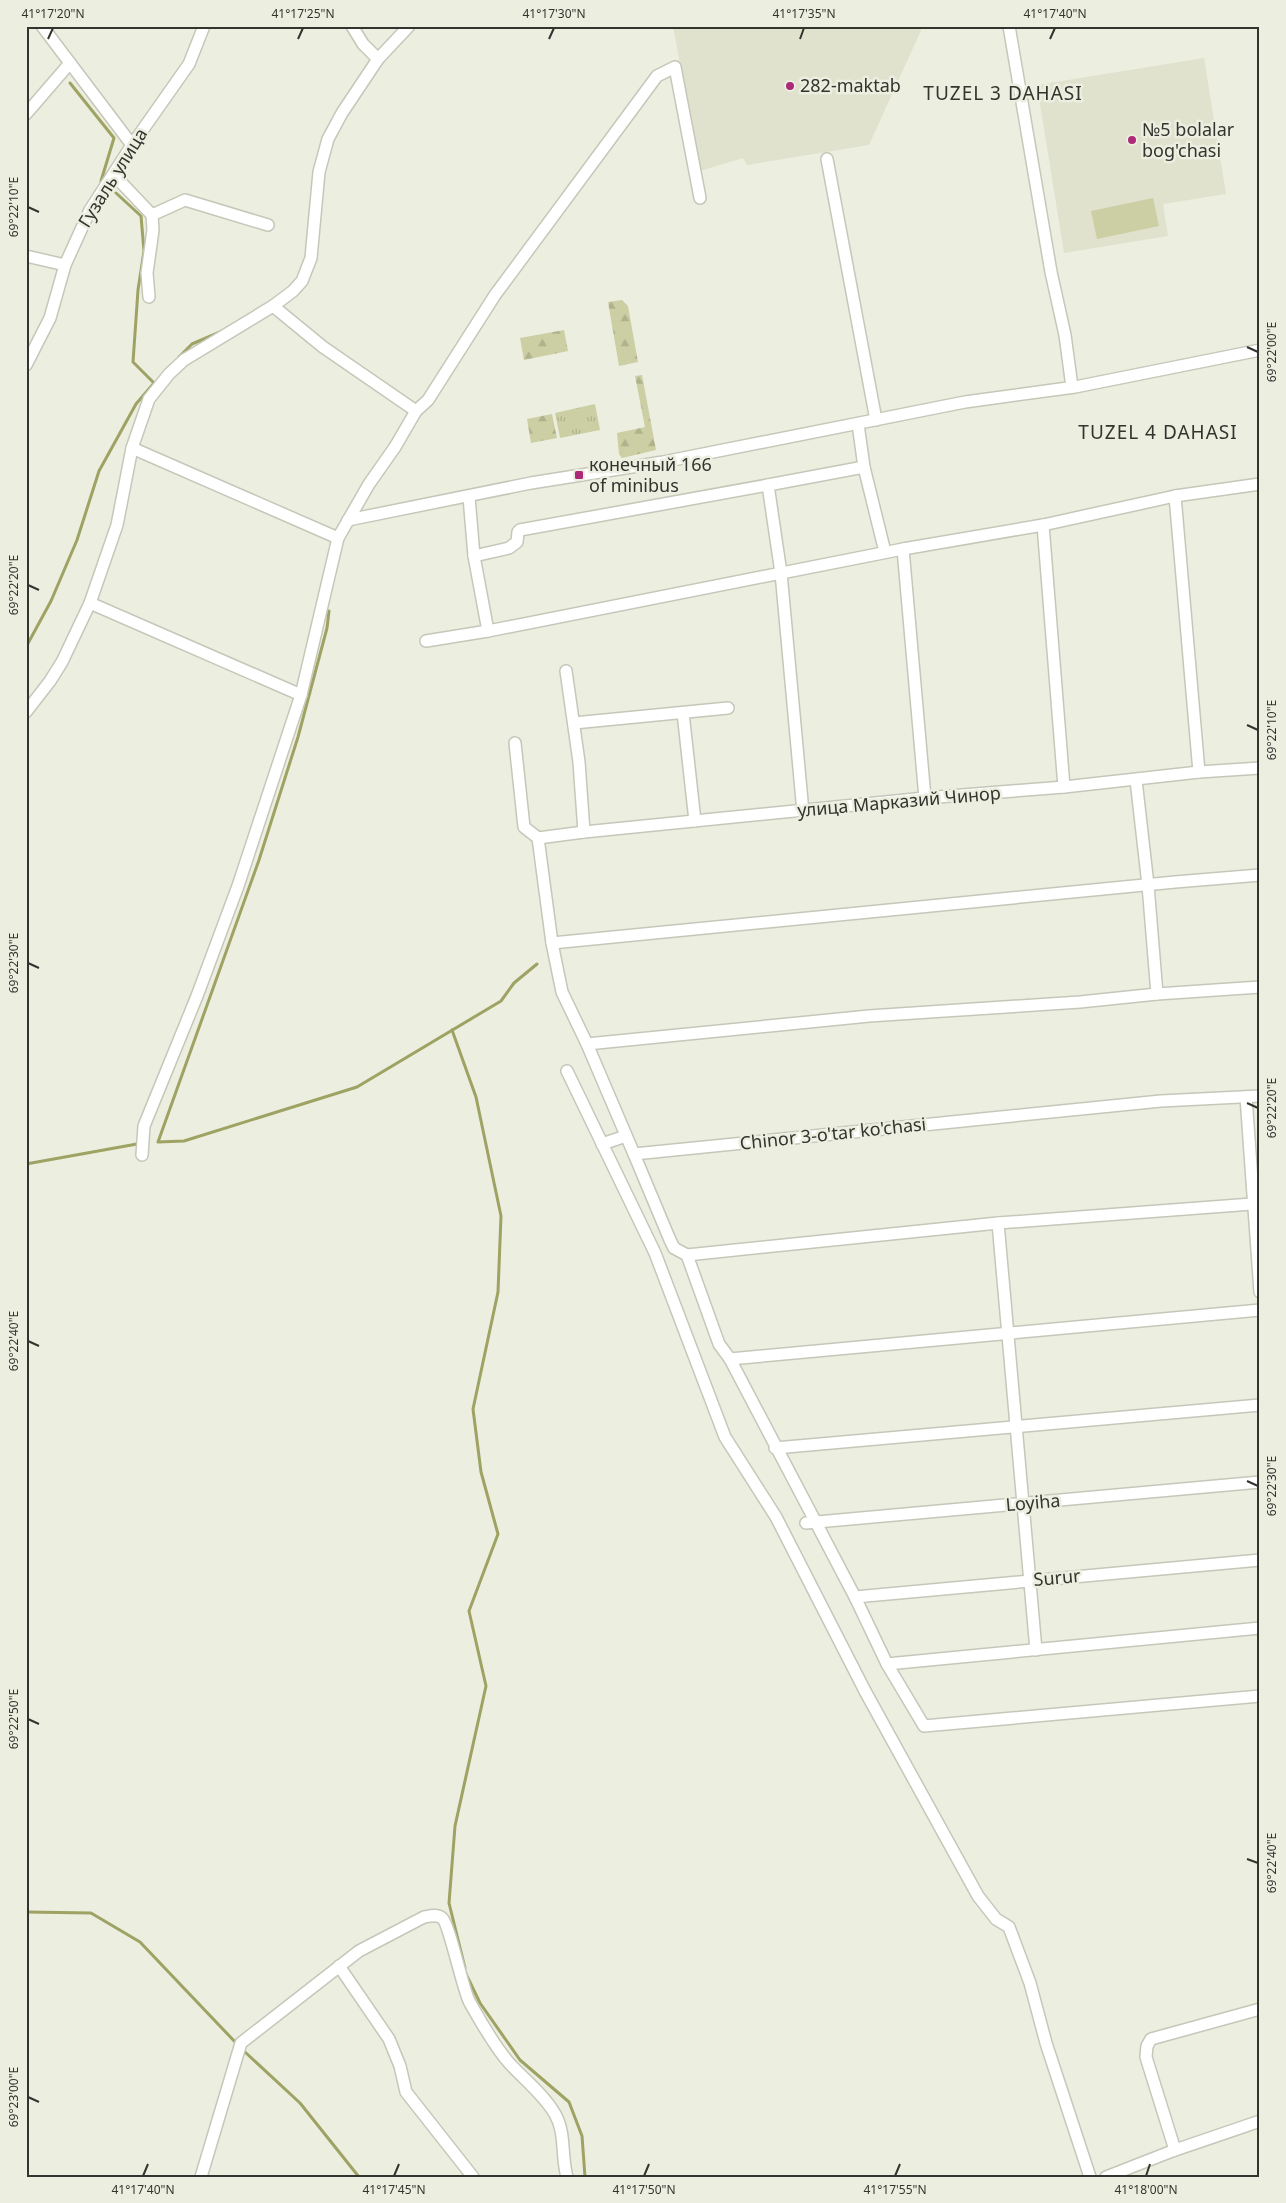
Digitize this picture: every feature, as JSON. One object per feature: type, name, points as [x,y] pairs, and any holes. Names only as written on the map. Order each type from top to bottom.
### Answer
[{"type":"street","points":[[42,26],[132,145]]},
{"type":"street","name":"Гузаль улица","points":[[26,365],[50,318],[65,265],[90,210],[132,145],[189,64],[204,26]]},
{"type":"street","points":[[352,26],[363,44],[378,59]]},
{"type":"street","points":[[26,712],[58,669],[90,603],[117,525],[132,448],[149,399],[169,374],[193,354],[231,333],[273,306],[293,291],[306,274],[311,258],[321,158],[328,139],[342,113],[378,59],[409,26]]},
{"type":"street","points":[[1009,26],[1051,272],[1065,335],[1072,387]]},
{"type":"street","points":[[26,114],[70,63]]},
{"type":"street","points":[[142,1155],[144,1126],[197,996],[238,886],[301,695],[338,538],[368,484],[395,447],[416,410],[428,400],[495,294],[658,76],[675,66],[700,198]]},
{"type":"street","points":[[827,159],[876,420]]},
{"type":"street","points":[[114,174],[152,216],[154,230],[147,273],[149,297]]},
{"type":"street","points":[[152,216],[185,200],[268,225]]},
{"type":"street","points":[[26,256],[65,265]]},
{"type":"street","points":[[273,306],[323,347],[416,410]]},
{"type":"street","points":[[348,520],[531,484],[663,462],[965,402],[1072,387],[1260,350]]},
{"type":"street","points":[[858,424],[864,468],[885,552]]},
{"type":"street","points":[[132,448],[338,538]]},
{"type":"street","points":[[474,556],[509,548],[517,542],[520,530],[864,468]]},
{"type":"street","points":[[426,641],[885,552],[1043,525],[1175,496],[1260,484]]},
{"type":"street","points":[[768,485],[781,573],[802,812]]},
{"type":"street","points":[[1175,496],[1199,772]]},
{"type":"street","points":[[469,497],[474,556],[484,631]]},
{"type":"street","points":[[1043,525],[1064,787]]},
{"type":"street","points":[[903,549],[925,798]]},
{"type":"street","points":[[90,603],[301,695]]},
{"type":"street","points":[[566,671],[574,723],[584,832]]},
{"type":"street","points":[[574,723],[728,708]]},
{"type":"street","points":[[683,713],[695,821]]},
{"type":"street","points":[[515,743],[524,827],[538,838],[552,943],[562,992],[587,1044],[674,1248],[687,1255],[998,1223],[1252,1204]]},
{"type":"street","name":"улица Марказий Чинор","points":[[538,838],[925,798],[1260,768]]},
{"type":"street","points":[[1136,780],[1148,885],[1157,994]]},
{"type":"street","points":[[552,943],[1260,875]]},
{"type":"street","points":[[587,1044],[869,1016],[1080,1002],[1157,994],[1260,987]]},
{"type":"street","points":[[567,1071],[655,1253],[726,1437],[776,1517],[864,1691],[978,1896],[996,1919],[1009,1927],[1030,1982],[1046,2043],[1090,2177]]},
{"type":"street","name":"Chinor 3-o'tar ko'chasi","points":[[634,1154],[1161,1101],[1260,1096]]},
{"type":"street","points":[[1246,1097],[1252,1204],[1260,1292]]},
{"type":"street","points":[[602,1144],[626,1136]]},
{"type":"street","points":[[998,1223],[1036,1650]]},
{"type":"street","points":[[687,1255],[720,1344],[775,1448],[811,1523],[855,1597],[887,1664],[924,1726],[1260,1696]]},
{"type":"street","points":[[730,1360],[1260,1310]]},
{"type":"street","points":[[775,1448],[1260,1405]]},
{"type":"street","name":"Loyiha","points":[[811,1523],[1260,1482]]},
{"type":"street","name":"Surur","points":[[855,1597],[1260,1560]]},
{"type":"street","points":[[887,1664],[1260,1628]]},
{"type":"street","points":[[201,2177],[241,2043],[359,1951],[424,1917],[433,1915],[442,1917],[448,1925],[461,1981],[476,2012],[509,2063],[555,2113],[563,2136],[564,2165],[567,2177]]},
{"type":"street","points":[[340,1966],[389,2039],[400,2066],[406,2092],[473,2177]]},
{"type":"street","points":[[1175,2150],[1146,2057],[1146,2046],[1151,2039],[1260,2008]]},
{"type":"street","points":[[1106,2177],[1175,2150],[1260,2122]]},
{"type":"shaded area","name":"282-maktab","points":[[673,26],[923,26],[869,145],[747,165],[743,158],[700,171]]},
{"type":"shaded area","name":"№5 bolalar bog'chasi","points":[[1204,58],[1226,194],[1163,204],[1168,236],[1064,253],[1037,85]]},
{"type":"green space","points":[[1153,198],[1159,226],[1097,239],[1091,211]]},
{"type":"green space","points":[[622,300],[628,306],[638,362],[619,366],[608,302]]},
{"type":"green space","points":[[564,330],[568,351],[524,360],[520,338]]},
{"type":"green space","points":[[642,375],[656,450],[622,458],[619,454],[617,433],[645,427],[635,376]]},
{"type":"green space","points":[[595,404],[600,430],[560,438],[555,413]]},
{"type":"green space","points":[[552,414],[557,438],[531,443],[527,419]]},
{"type":"waterway","points":[[70,83],[114,138],[101,181]]},
{"type":"waterway","points":[[26,647],[51,601],[77,540],[99,471],[136,404],[154,383],[133,362],[138,290],[144,251],[141,216],[116,193]]},
{"type":"waterway","points":[[179,357],[192,344],[220,332]]},
{"type":"waterway","points":[[329,611],[327,628],[298,737],[259,860],[158,1142],[184,1141],[357,1087],[501,1001],[514,983],[537,964]]},
{"type":"waterway","points":[[452,1030],[476,1097],[501,1216],[498,1292],[473,1409],[481,1472],[498,1534],[469,1611],[486,1686],[455,1826],[449,1903],[465,1968]]},
{"type":"waterway","points":[[26,1164],[137,1144]]},
{"type":"waterway","points":[[26,1912],[91,1913],[140,1942],[237,2044]]},
{"type":"waterway","points":[[466,1974],[480,2003],[520,2060],[569,2102],[582,2136],[585,2177]]},
{"type":"waterway","points":[[245,2052],[300,2103],[359,2177]]},
{"type":"place","name":"282-maktab","points":[[790,86]]},
{"type":"place","name":"№5 bolalar bog'chasi","points":[[1132,140]]},
{"type":"place","name":"конечный 166 of minibus","points":[[579,475]]},
{"type":"district","name":"TUZEL 3 DAHASI","points":[[1003,93]]},
{"type":"district","name":"TUZEL 4 DAHASI","points":[[1158,432]]}]
